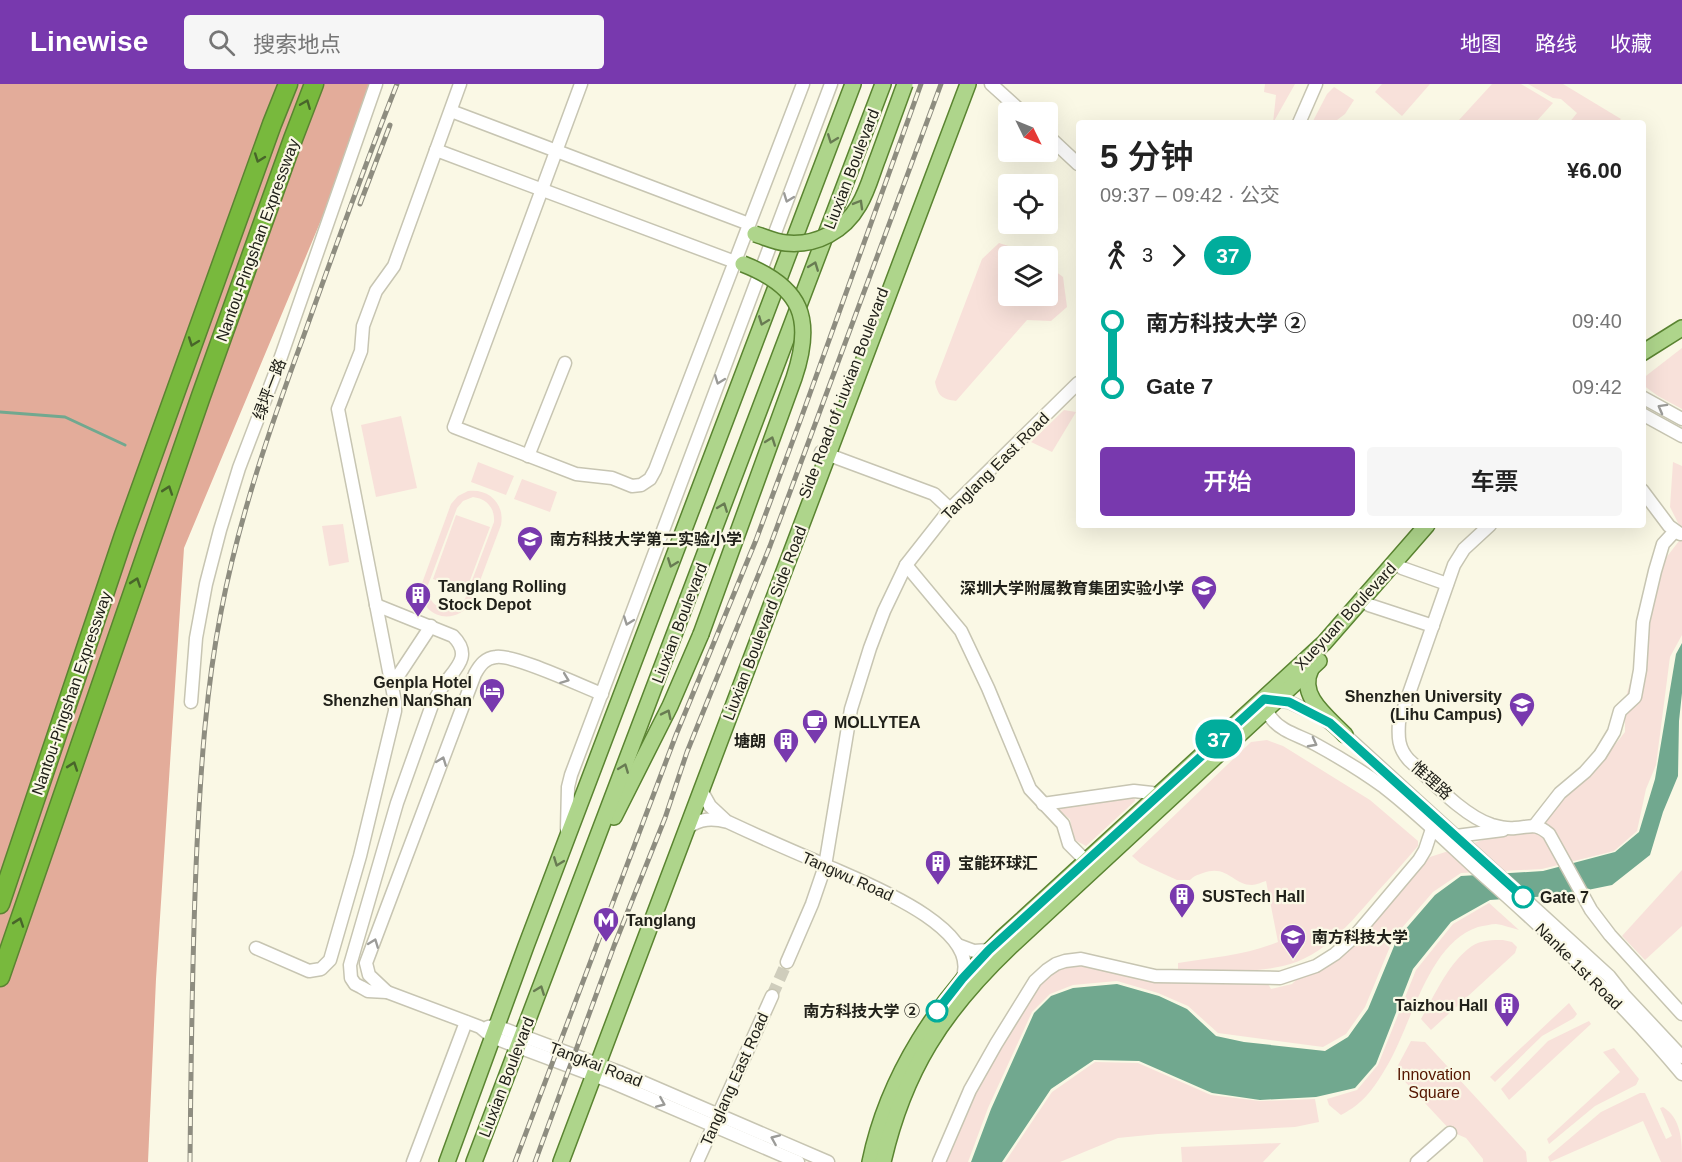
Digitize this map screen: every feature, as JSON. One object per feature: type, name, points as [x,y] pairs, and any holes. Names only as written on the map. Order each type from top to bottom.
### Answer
[{"type":"highway","name":"Nantou-Pingshan Expressway","points":[[0,904],[124,535],[288,84]]},
{"type":"highway","name":"Nantou-Pingshan Expressway","points":[[0,977],[201,396],[314,84]]},
{"type":"main road","name":"Liuxian Boulevard","points":[[447,1162],[490,1030],[567,839],[853,84]]},
{"type":"main road","name":"Liuxian Boulevard","points":[[474,1162],[883,84]]},
{"type":"main road","points":[[750,229],[774,241],[801,243],[818,240],[841,228],[851,217],[865,193],[906,84]]},
{"type":"main road","name":"Side Road of Liuxian Boulevard","points":[[592,1068],[824,453],[959,84]]},
{"type":"main road","name":"Liuxian Boulevard Side Road","points":[[553,1162],[687,828],[824,453],[968,84]]},
{"type":"main road","points":[[575,897],[670,706],[701,634],[797,369],[804,331],[802,318],[790,294],[774,278],[738,262]]},
{"type":"main road","points":[[1646,339],[1682,316]]},
{"type":"main road","points":[[1646,350],[1682,328]]},
{"type":"main road","name":"Xueyuan Boulevard","points":[[884,1162],[898,1112],[913,1074],[942,1023],[966,992],[1010,947],[1269,703],[1424,528]]},
{"type":"main road","name":"Xueyuan Boulevard","points":[[870,1162],[891,1097],[910,1056],[936,1014],[962,979],[989,950],[1157,796],[1311,669],[1437,528]]},
{"type":"main road","points":[[1311,669],[1307,683],[1311,698],[1345,735]]},
{"type":"main road","name":"Liuxian Boulevard Side Road","points":[[561,1162],[592,1068]]},
{"type":"main road","points":[[859,1162],[869,1154],[874,1146]]},
{"type":"street","name":"绿坪一路","points":[[191,702],[196,638],[206,584],[220,530],[239,468],[276,371],[376,84]]},
{"type":"street","points":[[256,948],[309,971],[321,969],[330,960],[360,856],[395,702],[338,410],[361,351],[363,326],[376,291],[394,266],[460,84]]},
{"type":"street","points":[[581,84],[454,427],[576,474],[612,478],[632,486],[641,485],[650,479],[655,470],[738,262],[803,84]]},
{"type":"street","points":[[567,839],[568,787],[831,84]]},
{"type":"street","points":[[991,84],[1011,102]]},
{"type":"street","points":[[1300,120],[1316,84]]},
{"type":"street","points":[[450,111],[557,151],[750,229]]},
{"type":"street","points":[[1058,145],[1076,162]]},
{"type":"street","points":[[436,150],[738,262]]},
{"type":"street","points":[[528,456],[565,363]]},
{"type":"street","name":"Tanglang East Road","points":[[787,962],[812,904],[825,866],[851,709],[884,611],[906,565],[950,509],[1076,385]]},
{"type":"street","points":[[1646,399],[1682,419]]},
{"type":"street","points":[[1646,416],[1682,436]]},
{"type":"street","points":[[824,453],[934,494],[950,509]]},
{"type":"street","points":[[1646,495],[1669,526],[1678,533],[1663,544],[1655,571],[1643,622],[1640,670],[1635,697],[1620,711],[1614,732],[1600,754],[1585,772],[1560,794],[1535,825],[1543,828],[1549,834],[1591,910],[1610,935],[1682,1014]]},
{"type":"street","name":"惟理路","points":[[1486,528],[1464,549],[1454,565],[1399,722],[1399,746],[1402,753],[1471,815],[1493,825],[1513,829],[1535,825]]},
{"type":"street","points":[[906,565],[961,631],[988,688],[1030,789],[1063,824],[1069,844],[1086,861]]},
{"type":"street","points":[[1402,568],[1447,584]]},
{"type":"street","points":[[376,605],[431,626],[392,685]]},
{"type":"street","points":[[1369,605],[1433,626]]},
{"type":"street","name":"Tangkai Road","points":[[431,626],[459,641],[462,658],[459,666],[440,690],[397,803],[349,971],[355,984],[368,991],[387,992],[592,1068],[716,1120],[828,1162]]},
{"type":"street","points":[[387,992],[369,975],[366,963],[480,665],[494,657],[511,658],[602,694]]},
{"type":"street","name":"Nanke 1st Road","points":[[1682,1058],[1609,976],[1545,917],[1454,839],[1432,829],[1366,774],[1326,750],[1280,727],[1272,720],[1269,703],[1289,702],[1315,714],[1345,735],[1454,839],[1600,985],[1682,1074]]},
{"type":"street","name":"Tangwu Road","points":[[701,790],[710,806],[728,822]]},
{"type":"street","points":[[1043,804],[1134,791],[1143,791],[1157,796]]},
{"type":"street","name":"Tangwu Road","points":[[687,828],[703,820],[715,819],[728,822],[906,902],[958,945]]},
{"type":"street","points":[[939,1162],[970,1090],[1035,981],[1047,970],[1065,961],[1081,959],[1155,976],[1280,978],[1316,966],[1335,954],[1354,937],[1419,860],[1432,829]]},
{"type":"street","points":[[1454,839],[1513,829]]},
{"type":"street","points":[[958,945],[974,951],[989,950]]},
{"type":"street","points":[[958,945],[966,966],[962,979]]},
{"type":"street","name":"Tanglang East Road","points":[[697,1162],[772,996]]},
{"type":"street","points":[[413,1162],[466,1022]]},
{"type":"street","name":"Tangkai Road","points":[[716,1120],[798,1162]]},
{"type":"street","points":[[1417,1162],[1450,1133]]},
{"type":"green space","points":[[1265,84],[1295,84],[1275,120],[1276,95],[1264,92]]},
{"type":"green space","points":[[1382,84],[1430,84],[1402,116],[1375,92]]},
{"type":"green space","points":[[1492,84],[1521,84],[1553,103],[1538,120],[1459,120]]},
{"type":"green space","points":[[1528,84],[1563,84],[1621,119],[1571,120],[1577,113],[1561,99],[1553,98]]},
{"type":"green space","points":[[1334,87],[1354,100],[1345,114],[1337,120],[1314,120],[1327,94]]},
{"type":"green space","points":[[999,243],[1009,246],[998,246],[998,306],[1058,306],[1058,273],[1063,277],[1067,307],[1051,321],[1027,320],[956,401],[941,396],[935,382],[982,259]]},
{"type":"green space","points":[[1682,348],[1682,409],[1646,387],[1646,376]]},
{"type":"green space","points":[[1064,410],[1076,412],[1052,452],[1031,442]]},
{"type":"green space","points":[[401,416],[417,488],[376,497],[361,425]]},
{"type":"green space","points":[[478,462],[514,476],[506,495],[471,482]]},
{"type":"green space","points":[[1673,462],[1682,466],[1682,635],[1670,657],[1656,765],[1646,789],[1637,831],[1614,851],[1542,869],[1461,873],[1433,892],[1394,937],[1365,1007],[1346,1034],[1323,1047],[1218,1033],[1188,1006],[1158,993],[1117,981],[1073,985],[1050,994],[1032,1012],[988,1108],[968,1162],[946,1162],[974,1092],[1038,983],[1049,972],[1080,963],[1155,983],[1267,982],[1271,989],[1292,984],[1303,973],[1317,968],[1430,857],[1492,837],[1530,833],[1603,760],[1625,732],[1625,701],[1662,563],[1679,541],[1679,525],[1670,507]]},
{"type":"green space","points":[[522,479],[557,492],[550,512],[514,499]]},
{"type":"green space","points":[[468,491],[483,492],[489,495],[498,504],[502,517],[501,525],[472,602],[457,615],[439,615],[426,606],[421,586],[451,504],[458,496]],"holes":[[[473,497],[489,505],[494,522],[465,599],[453,608],[440,608],[431,600],[428,585],[457,508],[463,501]]]},
{"type":"green space","points":[[456,515],[490,527],[466,591],[433,579]]},
{"type":"green space","points":[[343,524],[349,562],[329,566],[322,526]]},
{"type":"green space","points":[[1267,740],[1283,746],[1370,800],[1418,841],[1418,846],[1347,926],[1311,955],[1283,966],[1257,970],[1178,970],[1178,963],[1241,953],[1278,942],[1266,881],[1254,885],[1245,884],[1218,871],[1197,875],[1190,880],[1177,880],[1140,863],[1132,856],[1251,742]]},
{"type":"green space","points":[[1134,795],[1135,801],[1086,846],[1073,839],[1070,819],[1053,807]]},
{"type":"green space","points":[[1682,870],[1682,926],[1645,960],[1622,936]]},
{"type":"green space","points":[[1489,903],[1519,930],[1496,924],[1478,927],[1461,936],[1446,950],[1423,987],[1396,1049],[1382,1074],[1362,1100],[1341,1115],[1329,1105],[1327,1099],[1357,1090],[1378,1065],[1416,970],[1453,924]]},
{"type":"green space","points":[[1503,940],[1512,942],[1517,947],[1515,953],[1431,1030],[1421,1019],[1456,961],[1476,944]]},
{"type":"green space","points":[[1569,1003],[1577,1014],[1574,1018],[1542,1036],[1495,1082],[1490,1077]]},
{"type":"green space","points":[[1589,1021],[1591,1024],[1509,1100],[1501,1089],[1548,1041]]},
{"type":"green space","name":"Innovation Square","points":[[1411,1041],[1425,1042],[1526,1152],[1527,1162],[1483,1162],[1466,1138],[1452,1132],[1395,1071]]},
{"type":"green space","points":[[1614,1048],[1639,1079],[1636,1085],[1595,1106],[1549,1144],[1547,1139],[1620,1072],[1603,1052]]},
{"type":"green space","points":[[1095,1062],[1138,1063],[1211,1095],[1260,1101],[1315,1099],[1319,1122],[1295,1127],[1118,1138],[1060,1162],[1005,1162],[1052,1092]]},
{"type":"green space","points":[[1640,1093],[1645,1093],[1666,1139],[1672,1136],[1660,1108],[1663,1107],[1674,1118],[1680,1132],[1682,1162],[1661,1162],[1643,1121],[1550,1162],[1548,1157],[1601,1112]]},
{"type":"green space","points":[[1281,1143],[1263,1162],[1182,1162],[1181,1147]]},
{"type":"shaded area","points":[[0,84],[370,84],[337,182],[184,548],[156,979],[148,1162],[0,1162]]},
{"type":"shaded area","points":[[1682,643],[1678,776],[1663,812],[1650,855],[1612,885],[1563,895],[1490,900],[1451,922],[1413,969],[1376,1064],[1355,1088],[1316,1097],[1260,1100],[1212,1093],[1139,1061],[1094,1060],[1051,1089],[1002,1162],[971,1162],[991,1109],[1034,1013],[1051,996],[1073,988],[1117,984],[1159,996],[1187,1009],[1216,1036],[1244,1042],[1325,1051],[1348,1037],[1368,1009],[1397,939],[1435,895],[1461,876],[1543,871],[1615,852],[1639,832],[1655,779],[1676,654]]},
{"type":"waterway","points":[[0,412],[65,417],[125,445]]},
{"type":"tunnel","points":[[772,996],[787,962]]},
{"type":"railway","points":[[190,1162],[195,884],[202,757],[221,612],[246,506],[268,437],[349,209],[397,84]]},
{"type":"railway","points":[[515,1162],[676,735],[756,540],[921,84]]},
{"type":"railway","points":[[535,1162],[614,946],[665,818],[687,752],[770,546],[941,84]]},
{"type":"railway","points":[[360,204],[390,125]]},
{"type":"bus line","name":"37","points":[[937,1011],[989,950],[1264,699],[1289,702],[1330,723],[1523,897]]},
{"type":"place","name":"南方科技大学第二实验小学","points":[[530,562]]},
{"type":"place","name":"深圳大学附属教育集团实验小学","points":[[1204,611]]},
{"type":"place","name":"Tanglang Rolling Stock Depot","points":[[418,618]]},
{"type":"place","name":"Genpla Hotel Shenzhen NanShan","points":[[492,714]]},
{"type":"place","name":"Shenzhen University (Lihu Campus)","points":[[1522,728]]},
{"type":"place","name":"MOLLYTEA","points":[[815,745]]},
{"type":"place","name":"塘朗","points":[[786,764]]},
{"type":"place","name":"宝能环球汇","points":[[938,886]]},
{"type":"place","name":"Gate 7","points":[[1523,897]]},
{"type":"place","name":"SUSTech Hall","points":[[1182,919]]},
{"type":"place","name":"Tanglang","points":[[606,943]]},
{"type":"place","name":"南方科技大学","points":[[1293,960]]},
{"type":"place","name":"南方科技大学 ②","points":[[937,1011]]},
{"type":"place","name":"Taizhou Hall","points":[[1507,1028]]}]
